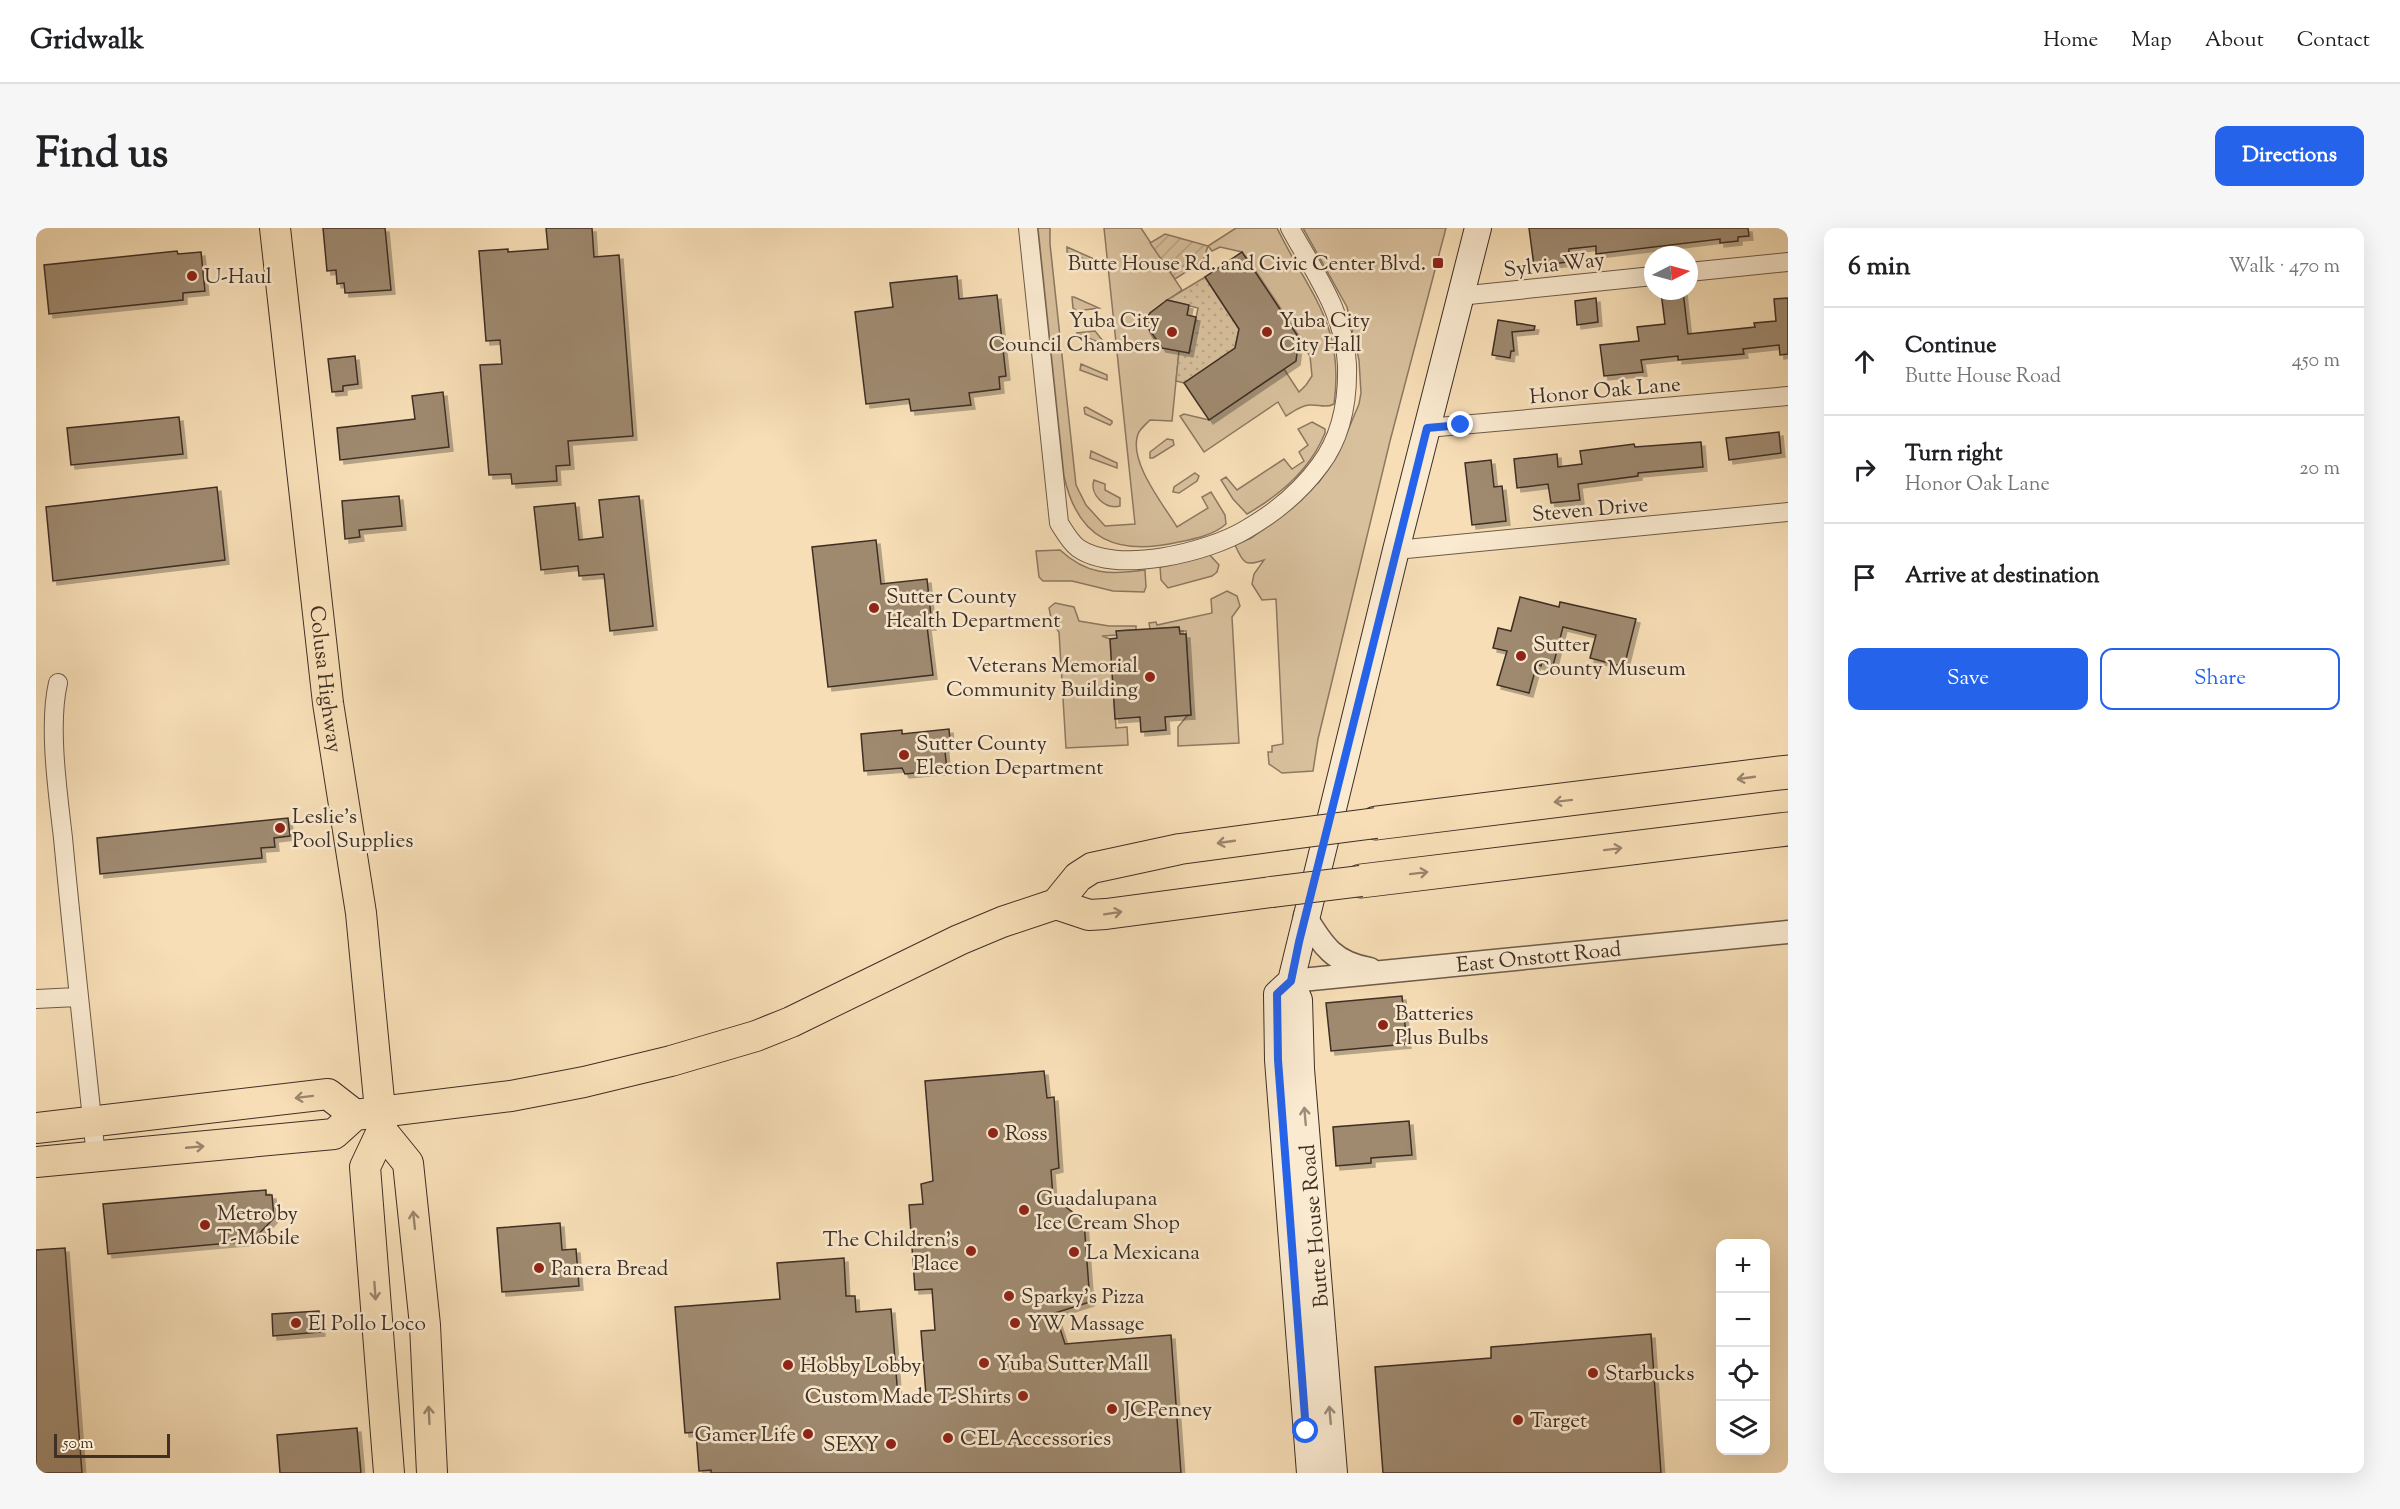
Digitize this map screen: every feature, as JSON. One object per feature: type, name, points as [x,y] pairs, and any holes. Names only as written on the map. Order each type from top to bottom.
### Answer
[{"type":"highway","name":"Colusa Highway","points":[[275,228],[328,703],[361,913],[373,1119]]},
{"type":"highway","points":[[36,1162],[334,1134],[373,1119],[521,1094],[628,1072],[717,1048],[791,1022],[959,940],[1002,922],[1056,904],[1078,877],[1092,868],[1180,849],[1788,772]]},
{"type":"highway","points":[[1056,904],[1089,915],[1106,914],[1361,880],[1788,829]]},
{"type":"highway","points":[[36,1128],[92,1124],[328,1094],[373,1119],[408,1163],[425,1325],[432,1473]]},
{"type":"highway","points":[[373,1119],[366,1167],[389,1473]]},
{"type":"main road","name":"Butte House Road","points":[[1310,1473],[1278,1060],[1277,994],[1291,981],[1305,916],[1459,296],[1478,228]]},
{"type":"main road","name":"Butte House Road","points":[[1291,981],[1299,1000],[1301,1069],[1334,1473]]},
{"type":"street","points":[[1028,228],[1059,522],[1077,547],[1099,556],[1123,559],[1156,559],[1206,548],[1245,530],[1290,498],[1321,464],[1339,432],[1346,396],[1347,364],[1341,330],[1330,297],[1290,228]]},
{"type":"street","points":[[1698,272],[1788,262]]},
{"type":"street","name":"Sylvia Way","points":[[1459,296],[1644,277]]},
{"type":"street","name":"Honor Oak Lane","points":[[1427,428],[1788,396]]},
{"type":"street","name":"Steven Drive","points":[[1396,550],[1788,512]]},
{"type":"street","points":[[58,683],[54,700],[57,773],[77,997],[96,1157]]},
{"type":"street","points":[[1305,916],[1326,948],[1341,960],[1354,966],[1387,972]]},
{"type":"street","name":"East Onstott Road","points":[[1291,981],[1788,932]]},
{"type":"street","points":[[36,999],[77,997]]},
{"type":"shaded area","points":[[1038,228],[1050,228],[1076,485],[1086,505],[1105,526],[1135,524],[1104,228],[1141,228],[1182,290],[1150,313],[1146,320],[1150,333],[1157,342],[1166,348],[1179,351],[1172,421],[1150,420],[1143,427],[1138,434],[1136,445],[1138,457],[1148,482],[1177,527],[1208,508],[1202,497],[1211,492],[1225,515],[1226,524],[1221,528],[1210,534],[1191,539],[1157,546],[1137,547],[1104,539],[1090,529],[1079,516],[1070,498],[1064,476]]},
{"type":"shaded area","points":[[1236,228],[1277,228],[1322,311],[1329,331],[1336,376],[1334,404],[1306,406],[1286,416],[1278,402],[1204,452],[1180,416],[1184,414],[1209,420],[1284,369],[1299,392],[1312,376],[1310,356],[1242,252],[1220,247],[1212,251],[1208,246]]},
{"type":"shaded area","points":[[1303,228],[1446,228],[1390,441],[1318,739],[1313,771],[1282,773],[1269,764],[1268,752],[1272,752],[1272,746],[1283,744],[1276,599],[1262,600],[1252,584],[1254,574],[1264,560],[1253,563],[1245,562],[1235,545],[1251,538],[1281,516],[1319,482],[1338,454],[1359,404],[1361,393],[1359,360],[1347,307]]},
{"type":"shaded area","points":[[1165,234],[1208,246],[1203,261],[1175,279],[1150,243]]},
{"type":"shaded area","points":[[1067,247],[1094,259],[1094,263],[1067,252]]},
{"type":"shaded area","points":[[1205,277],[1239,329],[1235,348],[1184,383],[1176,381],[1179,351],[1189,353],[1198,308],[1167,300]]},
{"type":"shaded area","points":[[1072,297],[1099,308],[1077,311],[1073,308]]},
{"type":"shaded area","points":[[1095,331],[1103,344],[1076,333]]},
{"type":"shaded area","points":[[1081,364],[1107,375],[1107,380],[1080,370]]},
{"type":"shaded area","points":[[1086,407],[1112,423],[1110,425],[1085,414],[1084,408]]},
{"type":"shaded area","points":[[1312,422],[1325,429],[1325,433],[1312,458],[1293,480],[1247,514],[1233,499],[1221,480],[1226,477],[1237,490],[1284,459],[1292,469],[1304,461],[1299,452],[1308,445],[1298,429]]},
{"type":"shaded area","points":[[1167,439],[1173,440],[1174,445],[1150,458],[1150,452]]},
{"type":"shaded area","points":[[1091,451],[1117,463],[1117,468],[1090,458]]},
{"type":"shaded area","points":[[1195,473],[1199,476],[1197,481],[1179,493],[1173,492],[1174,487]]},
{"type":"shaded area","points":[[1094,480],[1105,484],[1105,490],[1120,498],[1120,506],[1109,506],[1099,500],[1094,491]]},
{"type":"shaded area","points":[[1060,550],[1090,569],[1110,572],[1145,570],[1144,592],[1113,591],[1072,581],[1043,581],[1039,577],[1036,551]]},
{"type":"shaded area","points":[[1209,554],[1219,565],[1217,572],[1212,576],[1168,588],[1161,580],[1160,567]]},
{"type":"shaded area","points":[[1227,591],[1237,596],[1240,606],[1232,617],[1239,743],[1178,746],[1178,727],[1187,716],[1191,715],[1186,631],[1180,631],[1179,627],[1150,629],[1149,623],[1156,622],[1157,625],[1212,613],[1211,599]]},
{"type":"shaded area","points":[[1055,603],[1074,607],[1079,621],[1109,626],[1136,626],[1136,630],[1117,631],[1117,635],[1102,636],[1110,639],[1116,728],[1127,727],[1128,745],[1066,748],[1059,632],[1052,623],[1049,608]]},
{"type":"building","points":[[323,228],[385,228],[391,290],[345,293],[344,283],[337,284],[336,270],[327,271]]},
{"type":"building","points":[[546,228],[592,228],[594,257],[619,255],[633,436],[568,441],[570,465],[556,466],[557,481],[512,484],[511,474],[489,475],[480,365],[502,364],[500,340],[486,341],[479,251],[508,249],[508,252],[548,249]]},
{"type":"building","points":[[1529,228],[1748,228],[1749,236],[1738,237],[1738,241],[1720,243],[1720,239],[1644,246],[1644,248],[1596,254],[1596,246],[1569,249],[1568,262],[1534,266]]},
{"type":"building","points":[[177,251],[178,254],[201,252],[205,291],[183,293],[183,300],[49,314],[44,265]]},
{"type":"building","name":"Yuba City City Hall","points":[[1242,252],[1299,338],[1296,361],[1209,420],[1184,383],[1235,348],[1239,329],[1205,277]]},
{"type":"building","points":[[957,276],[959,299],[997,295],[1006,376],[999,377],[1000,389],[969,393],[971,405],[911,411],[909,399],[866,404],[855,312],[893,307],[890,283]]},
{"type":"building","points":[[1596,298],[1598,322],[1577,325],[1575,301]]},
{"type":"building","points":[[1788,298],[1788,354],[1780,355],[1779,345],[1743,349],[1744,354],[1678,360],[1678,356],[1641,360],[1643,372],[1604,376],[1600,345],[1639,341],[1637,327],[1665,324],[1662,300],[1684,300],[1688,334],[1755,327],[1754,323],[1776,321],[1774,299]]},
{"type":"building","name":"Yuba City Council Chambers","points":[[1167,300],[1189,305],[1187,315],[1196,317],[1189,353],[1162,348],[1147,326],[1146,320],[1150,313]]},
{"type":"building","points":[[1498,320],[1535,326],[1534,330],[1512,332],[1514,351],[1511,351],[1510,358],[1492,355]]},
{"type":"building","points":[[355,356],[358,384],[343,386],[343,391],[332,392],[328,359]]},
{"type":"building","points":[[443,392],[449,447],[340,460],[337,428],[415,419],[412,396]]},
{"type":"building","points":[[179,417],[183,454],[71,465],[67,428]]},
{"type":"building","points":[[1779,432],[1781,453],[1729,460],[1726,438]]},
{"type":"building","points":[[1701,442],[1703,467],[1638,473],[1638,476],[1578,484],[1580,500],[1551,503],[1548,484],[1517,488],[1514,459],[1557,454],[1558,467],[1582,464],[1580,451],[1634,444],[1635,447]]},
{"type":"building","points":[[1491,460],[1494,487],[1502,486],[1506,521],[1472,525],[1465,463]]},
{"type":"building","points":[[217,487],[225,560],[53,581],[46,507]]},
{"type":"building","points":[[399,496],[402,526],[359,530],[360,537],[345,539],[342,501]]},
{"type":"building","points":[[639,496],[653,626],[610,631],[604,574],[579,576],[578,566],[541,570],[534,507],[575,503],[579,540],[603,537],[599,500]]},
{"type":"building","name":"Sutter County Health Department","points":[[876,540],[881,584],[927,579],[932,626],[927,626],[933,675],[828,687],[812,547]]},
{"type":"building","points":[[1520,597],[1559,607],[1560,602],[1636,619],[1624,667],[1590,658],[1596,635],[1563,627],[1553,666],[1537,664],[1529,693],[1497,685],[1507,651],[1493,648],[1498,628],[1511,631]]},
{"type":"building","name":"Veterans Memorial Community Building","points":[[1179,627],[1180,634],[1186,634],[1191,715],[1165,717],[1166,730],[1141,732],[1140,717],[1115,719],[1110,639],[1117,638],[1116,631]]},
{"type":"building","name":"Sutter County Election Department","points":[[949,729],[950,741],[944,742],[947,770],[905,774],[902,768],[864,771],[861,734],[902,730],[902,734]]},
{"type":"building","points":[[288,818],[290,836],[274,838],[275,847],[261,848],[262,858],[100,874],[97,838]]},
{"type":"building","points":[[1402,996],[1407,1044],[1331,1051],[1326,1003]]},
{"type":"building","points":[[1044,1071],[1047,1098],[1054,1097],[1059,1168],[1051,1170],[1053,1197],[1084,1221],[1090,1302],[1055,1313],[1065,1344],[1171,1335],[1181,1473],[711,1473],[711,1470],[699,1471],[696,1432],[685,1433],[675,1307],[780,1299],[777,1263],[844,1258],[846,1296],[855,1296],[856,1312],[891,1309],[898,1397],[926,1395],[921,1331],[935,1330],[932,1289],[915,1290],[909,1205],[923,1204],[921,1184],[933,1181],[925,1081]]},
{"type":"building","points":[[1409,1121],[1412,1155],[1371,1158],[1371,1163],[1336,1166],[1333,1127]]},
{"type":"building","points":[[266,1190],[266,1195],[272,1195],[274,1218],[252,1241],[108,1254],[103,1204]]},
{"type":"building","name":"Panera Bread","points":[[560,1223],[562,1250],[576,1249],[579,1286],[502,1292],[497,1228]]},
{"type":"building","points":[[65,1248],[82,1473],[36,1473],[36,1250]]},
{"type":"building","name":"El Pollo Loco","points":[[319,1311],[321,1332],[273,1336],[272,1314]]},
{"type":"building","name":"Target","points":[[1651,1334],[1661,1473],[1383,1473],[1375,1367],[1491,1358],[1491,1347]]},
{"type":"building","points":[[357,1428],[361,1473],[280,1473],[277,1435]]},
{"type":"place","name":"Butte House Rd. and Civic Center Blvd.","points":[[1438,263]]},
{"type":"place","name":"U-Haul","points":[[192,276]]},
{"type":"place","name":"Yuba City Council Chambers","points":[[1172,332]]},
{"type":"place","name":"Yuba City City Hall","points":[[1267,332]]},
{"type":"place","name":"Sutter County Health Department","points":[[874,608]]},
{"type":"place","name":"Sutter County Museum","points":[[1521,656]]},
{"type":"place","name":"Veterans Memorial Community Building","points":[[1150,677]]},
{"type":"place","name":"Sutter County Election Department","points":[[904,755]]},
{"type":"place","name":"Leslie's Pool Supplies","points":[[280,828]]},
{"type":"place","name":"Batteries Plus Bulbs","points":[[1383,1025]]},
{"type":"place","name":"Ross","points":[[993,1133]]},
{"type":"place","name":"Guadalupana Ice Cream Shop","points":[[1024,1210]]},
{"type":"place","name":"Metro by T-Mobile","points":[[205,1225]]},
{"type":"place","name":"The Children's Place","points":[[971,1251]]},
{"type":"place","name":"La Mexicana","points":[[1074,1252]]},
{"type":"place","name":"Panera Bread","points":[[539,1268]]},
{"type":"place","name":"Sparky's Pizza","points":[[1009,1296]]},
{"type":"place","name":"El Pollo Loco","points":[[296,1323]]},
{"type":"place","name":"YW Massage","points":[[1015,1323]]},
{"type":"place","name":"Yuba Sutter Mall","points":[[984,1363]]},
{"type":"place","name":"Hobby Lobby","points":[[788,1365]]},
{"type":"place","name":"Starbucks","points":[[1593,1373]]},
{"type":"place","name":"Custom Made T-Shirts","points":[[1023,1396]]},
{"type":"place","name":"JCPenney","points":[[1112,1409]]},
{"type":"place","name":"Target","points":[[1518,1420]]},
{"type":"place","name":"Gamer Life","points":[[808,1434]]},
{"type":"place","name":"CEL Accessories","points":[[948,1438]]},
{"type":"place","name":"SEXY","points":[[891,1444]]},
{"type":"route","points":[[1306,1431],[1278,1060],[1277,994],[1291,981],[1427,428],[1461,425]]}]
